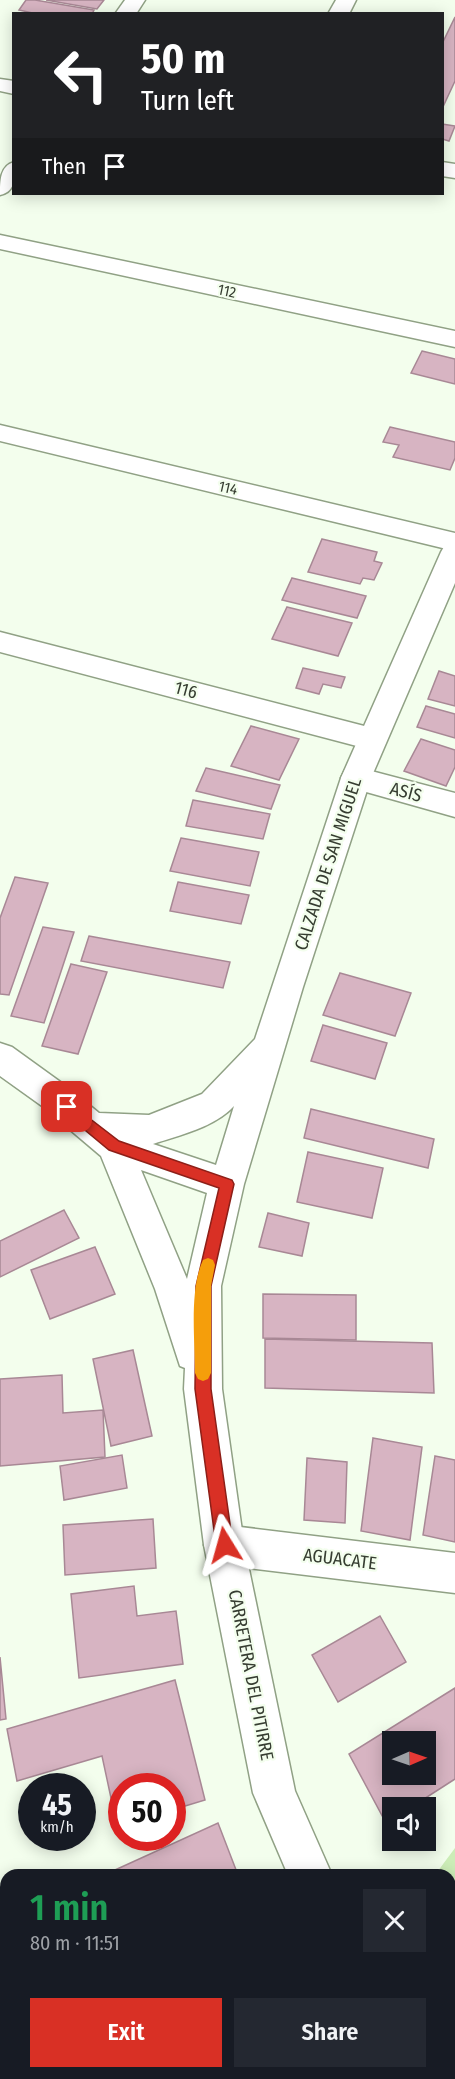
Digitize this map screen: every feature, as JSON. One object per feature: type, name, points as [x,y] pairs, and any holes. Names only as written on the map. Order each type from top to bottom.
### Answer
[{"type":"main road","points":[[0,188],[12,172]]},
{"type":"main road","name":"112","points":[[0,242],[455,339]]},
{"type":"main road","name":"114","points":[[0,433],[455,542]]},
{"type":"main road","name":"CALZADA DE SAN MIGUEL","points":[[227,1184],[356,778],[455,552]]},
{"type":"main road","name":"116","points":[[0,642],[372,739]]},
{"type":"main road","name":"ASÍS","points":[[356,778],[455,805]]},
{"type":"main road","points":[[104,1137],[149,1130],[214,1104],[270,1043]]},
{"type":"main road","points":[[0,1057],[54,1096],[104,1137],[227,1184]]},
{"type":"main road","points":[[104,1137],[173,1289],[203,1389]]},
{"type":"main road","name":"CARRETERA DEL PITIRRE","points":[[227,1184],[203,1286],[203,1389],[225,1545],[274,1793],[307,1869]]},
{"type":"main road","name":"AGUACATE","points":[[225,1545],[455,1573]]},
{"type":"green space","points":[[455,1848],[455,1869],[439,1869]]},
{"type":"building","points":[[26,0],[35,0],[94,10],[93,12],[28,12],[19,10]]},
{"type":"building","points":[[46,0],[104,0],[97,9]]},
{"type":"building","points":[[455,17],[455,81],[444,105],[444,40]]},
{"type":"building","points":[[444,124],[455,126],[449,141],[444,140]]},
{"type":"building","points":[[422,351],[455,359],[455,384],[411,373]]},
{"type":"building","points":[[390,427],[455,442],[455,458],[450,470],[393,457],[399,445],[383,442]]},
{"type":"building","points":[[322,539],[377,552],[374,561],[382,563],[374,580],[363,578],[360,584],[308,572]]},
{"type":"building","points":[[292,578],[366,596],[357,618],[282,600]]},
{"type":"building","points":[[287,607],[352,623],[338,656],[272,639]]},
{"type":"building","points":[[303,668],[345,677],[341,688],[323,684],[319,694],[296,688]]},
{"type":"building","points":[[439,671],[455,676],[455,706],[428,699]]},
{"type":"building","points":[[426,706],[455,714],[455,738],[417,727]]},
{"type":"building","points":[[251,726],[299,739],[279,780],[231,766]]},
{"type":"building","points":[[421,739],[455,750],[455,767],[446,786],[404,771]]},
{"type":"building","points":[[206,768],[280,785],[271,809],[196,791]]},
{"type":"building","points":[[193,800],[270,814],[263,839],[186,826]]},
{"type":"building","points":[[181,838],[259,852],[250,886],[170,871]]},
{"type":"building","points":[[15,877],[48,883],[9,995],[0,994],[0,918]]},
{"type":"building","points":[[178,882],[249,895],[241,924],[170,911]]},
{"type":"building","points":[[43,927],[74,932],[44,1023],[11,1016]]},
{"type":"building","points":[[89,936],[230,962],[223,988],[81,961]]},
{"type":"building","points":[[71,964],[107,972],[78,1054],[42,1046]]},
{"type":"building","points":[[340,973],[411,993],[395,1036],[323,1015]]},
{"type":"building","points":[[323,1025],[387,1043],[375,1079],[311,1061]]},
{"type":"building","points":[[311,1109],[434,1139],[428,1168],[304,1138]]},
{"type":"building","points":[[308,1152],[383,1168],[372,1218],[297,1202]]},
{"type":"building","points":[[64,1210],[79,1238],[0,1277],[0,1241]]},
{"type":"building","points":[[268,1213],[309,1223],[302,1256],[259,1247]]},
{"type":"building","points":[[95,1247],[115,1294],[50,1319],[31,1270]]},
{"type":"building","points":[[263,1294],[356,1295],[356,1340],[263,1338]]},
{"type":"building","points":[[265,1339],[432,1343],[434,1393],[265,1388]]},
{"type":"building","points":[[133,1350],[152,1436],[111,1446],[93,1359]]},
{"type":"building","points":[[62,1375],[63,1413],[103,1410],[105,1457],[0,1466],[0,1379]]},
{"type":"building","points":[[373,1438],[422,1447],[410,1540],[361,1531]]},
{"type":"building","points":[[122,1455],[127,1488],[64,1500],[60,1466]]},
{"type":"building","points":[[435,1456],[455,1460],[455,1542],[423,1535]]},
{"type":"building","points":[[307,1458],[347,1462],[345,1523],[304,1520]]},
{"type":"building","points":[[153,1519],[156,1568],[65,1575],[63,1525]]},
{"type":"building","points":[[134,1586],[137,1616],[176,1611],[183,1664],[79,1678],[71,1594]]},
{"type":"building","points":[[380,1616],[406,1662],[338,1702],[312,1655]]},
{"type":"building","points":[[0,1657],[6,1719],[0,1720]]},
{"type":"building","points":[[175,1680],[205,1800],[186,1806],[186,1773],[108,1773],[108,1784],[102,1756],[44,1773],[18,1773],[17,1781],[7,1729]]},
{"type":"building","points":[[455,1688],[455,1779],[427,1797],[382,1797],[382,1816],[349,1754],[382,1733],[382,1785],[436,1785],[436,1731],[386,1731]]},
{"type":"building","points":[[218,1823],[236,1869],[117,1869],[157,1851],[186,1851],[186,1838]]},
{"type":"slow traffic","points":[[203,1373],[203,1286],[208,1265]]},
{"type":"route","points":[[67,1107],[114,1146],[227,1184],[203,1286],[203,1389],[225,1545]]}]
